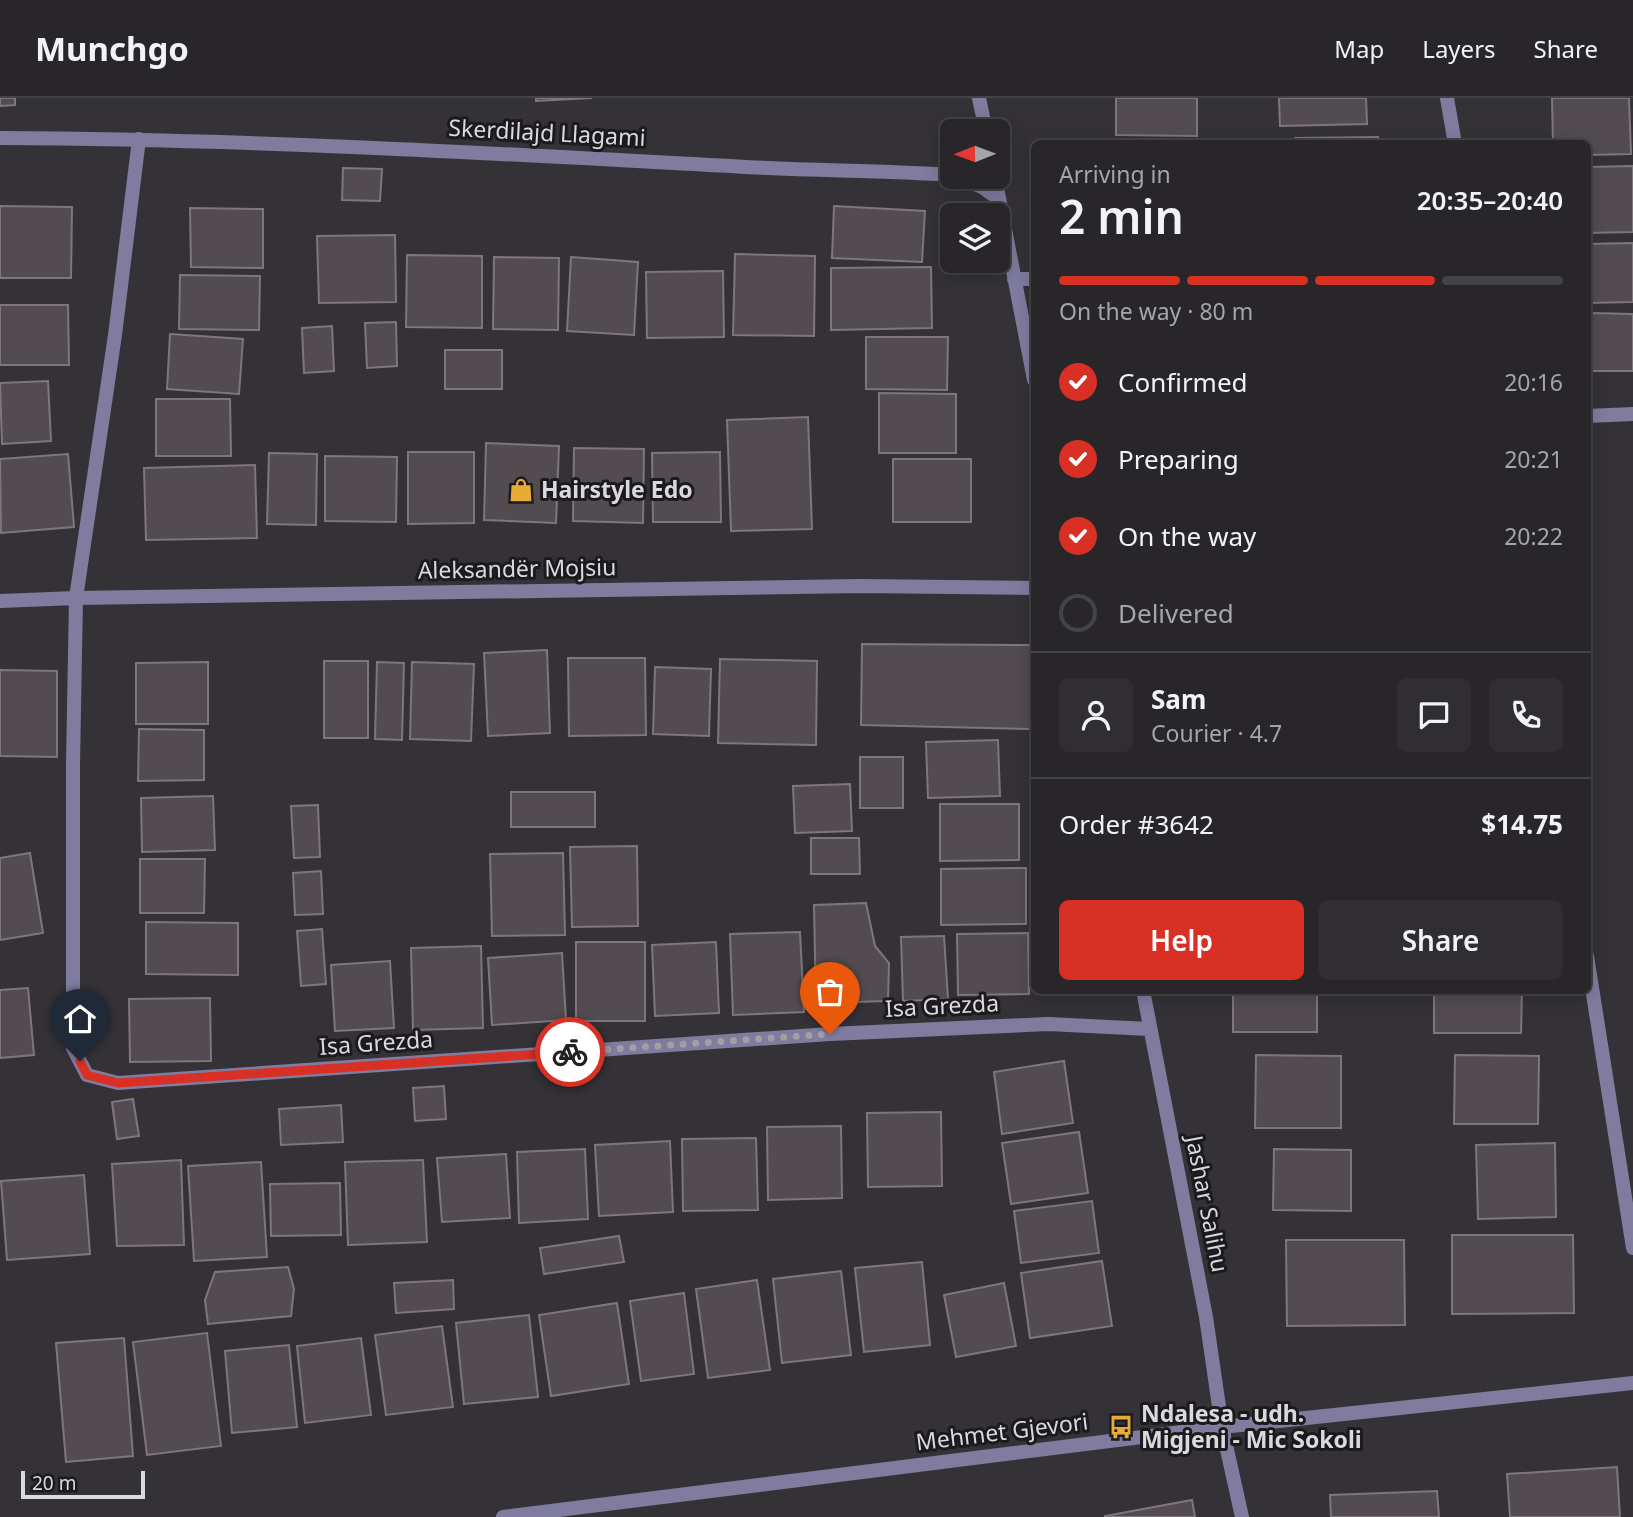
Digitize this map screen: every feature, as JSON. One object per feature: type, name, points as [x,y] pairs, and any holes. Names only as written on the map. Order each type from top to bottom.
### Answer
[{"type":"street","points":[[979,98],[983,119]]},
{"type":"street","points":[[1447,98],[1454,140]]},
{"type":"street","name":"Skerdilajd Llagami","points":[[0,138],[139,139],[466,151],[734,167],[940,175]]},
{"type":"street","points":[[76,598],[115,335],[139,139]]},
{"type":"street","points":[[985,189],[999,200]]},
{"type":"street","points":[[997,189],[1031,365]]},
{"type":"street","points":[[1014,279],[1031,279]]},
{"type":"street","points":[[1591,416],[1633,414]]},
{"type":"street","name":"Aleksandër Mojsiu","points":[[0,601],[861,586],[1031,588]]},
{"type":"street","name":"Isa Grezda","points":[[76,598],[73,1048],[87,1075],[118,1083],[830,1034],[1048,1024],[1149,1029]]},
{"type":"street","points":[[1591,982],[1633,1248]]},
{"type":"street","name":"Jashar Salihu","points":[[1144,994],[1204,1304],[1222,1427],[1242,1517]]},
{"type":"street","name":"Mehmet Gjevori","points":[[503,1517],[1222,1427],[1633,1383]]},
{"type":"building","points":[[0,98],[15,98],[15,105],[0,106]]},
{"type":"building","points":[[536,98],[592,98],[536,101]]},
{"type":"building","points":[[1116,98],[1197,98],[1197,136],[1116,135]]},
{"type":"building","points":[[1279,98],[1366,98],[1367,124],[1280,126]]},
{"type":"building","points":[[1552,98],[1629,98],[1631,154],[1591,155],[1591,140],[1553,140]]},
{"type":"building","points":[[1378,137],[1378,140],[1295,140]]},
{"type":"building","points":[[1633,166],[1633,232],[1591,233],[1591,167]]},
{"type":"building","points":[[343,168],[382,169],[380,201],[342,200]]},
{"type":"building","points":[[0,206],[72,207],[71,278],[0,278]]},
{"type":"building","points":[[834,206],[925,211],[922,262],[832,258]]},
{"type":"building","points":[[190,208],[263,209],[263,268],[191,267]]},
{"type":"building","points":[[395,235],[396,302],[319,303],[317,236]]},
{"type":"building","points":[[1633,243],[1633,302],[1591,303],[1591,244]]},
{"type":"building","points":[[735,254],[815,256],[814,336],[733,335]]},
{"type":"building","points":[[407,255],[482,256],[482,328],[406,327]]},
{"type":"building","points":[[494,257],[559,258],[558,330],[493,329]]},
{"type":"building","points":[[571,257],[638,262],[634,335],[567,331]]},
{"type":"building","points":[[931,267],[932,328],[831,330],[831,268]]},
{"type":"building","points":[[723,271],[724,337],[647,338],[646,272]]},
{"type":"building","points":[[180,275],[260,276],[259,330],[179,329]]},
{"type":"building","points":[[0,305],[68,305],[69,365],[0,365]]},
{"type":"building","points":[[1591,313],[1633,314],[1633,371],[1591,371]]},
{"type":"building","points":[[396,322],[397,366],[367,368],[365,323]]},
{"type":"building","points":[[332,326],[334,371],[304,373],[302,328]]},
{"type":"building","points":[[170,334],[243,339],[239,394],[167,389]]},
{"type":"building","points":[[866,337],[948,337],[947,390],[866,389]]},
{"type":"building","points":[[445,350],[502,350],[502,389],[445,389]]},
{"type":"building","points":[[48,381],[51,441],[2,444],[0,383]]},
{"type":"building","points":[[879,393],[956,394],[956,453],[879,453]]},
{"type":"building","points":[[156,399],[230,399],[231,456],[156,456]]},
{"type":"building","points":[[808,417],[812,529],[731,531],[727,420]]},
{"type":"building","points":[[486,443],[559,446],[556,523],[484,520]]},
{"type":"building","points":[[574,448],[644,449],[643,523],[573,521]]},
{"type":"building","points":[[408,452],[474,452],[474,523],[408,524]]},
{"type":"building","points":[[720,452],[721,522],[653,522],[652,453]]},
{"type":"building","points":[[269,453],[317,454],[316,525],[267,524]]},
{"type":"building","points":[[68,454],[74,527],[1,533],[0,459]]},
{"type":"building","points":[[325,456],[397,457],[396,522],[325,521]]},
{"type":"building","points":[[893,459],[971,459],[971,522],[893,522]]},
{"type":"building","points":[[255,465],[257,538],[146,540],[144,468]]},
{"type":"building","points":[[862,644],[1031,645],[1031,729],[861,725]]},
{"type":"building","points":[[547,650],[550,733],[488,736],[484,653]]},
{"type":"building","points":[[568,658],[645,658],[646,735],[569,736]]},
{"type":"building","points":[[720,659],[817,661],[816,745],[718,743]]},
{"type":"building","points":[[324,661],[368,661],[368,738],[324,738]]},
{"type":"building","points":[[208,662],[208,724],[136,724],[136,663]]},
{"type":"building","points":[[377,662],[404,663],[402,740],[375,739]]},
{"type":"building","points":[[412,662],[474,664],[471,741],[410,739]]},
{"type":"building","points":[[655,667],[711,669],[709,736],[653,734]]},
{"type":"building","points":[[0,670],[57,671],[57,757],[0,756]]},
{"type":"building","points":[[139,729],[204,730],[204,780],[138,781]]},
{"type":"building","points":[[998,740],[1000,796],[928,798],[926,742]]},
{"type":"building","points":[[860,757],[903,757],[903,808],[860,808]]},
{"type":"building","points":[[850,784],[852,831],[795,833],[793,786]]},
{"type":"building","points":[[511,792],[595,792],[595,827],[511,827]]},
{"type":"building","points":[[213,796],[215,850],[142,852],[141,798]]},
{"type":"building","points":[[940,804],[1019,804],[1019,860],[940,861]]},
{"type":"building","points":[[318,805],[320,857],[294,858],[291,806]]},
{"type":"building","points":[[811,838],[859,838],[860,874],[811,874]]},
{"type":"building","points":[[637,846],[638,926],[572,927],[570,847]]},
{"type":"building","points":[[30,853],[43,933],[0,940],[0,858]]},
{"type":"building","points":[[563,853],[565,935],[492,936],[490,854]]},
{"type":"building","points":[[140,859],[205,859],[204,913],[140,913]]},
{"type":"building","points":[[1026,868],[1026,924],[941,925],[941,869]]},
{"type":"building","points":[[321,871],[323,914],[295,915],[293,873]]},
{"type":"building","points":[[866,903],[875,946],[889,963],[888,1001],[816,1003],[814,905]]},
{"type":"building","points":[[146,922],[238,923],[238,975],[146,974]]},
{"type":"building","points":[[322,929],[326,984],[301,986],[297,931]]},
{"type":"building","points":[[800,932],[804,1012],[733,1015],[730,934]]},
{"type":"building","points":[[1028,933],[1029,994],[958,995],[957,934]]},
{"type":"building","points":[[944,936],[948,999],[903,1001],[901,937]]},
{"type":"building","points":[[576,942],[645,942],[645,1021],[576,1021]]},
{"type":"building","points":[[716,942],[719,1013],[655,1016],[652,945]]},
{"type":"building","points":[[481,946],[483,1028],[413,1030],[411,948]]},
{"type":"building","points":[[562,953],[566,1020],[492,1025],[488,958]]},
{"type":"building","points":[[390,961],[394,1028],[335,1031],[331,965]]},
{"type":"building","points":[[28,988],[34,1055],[0,1058],[0,990]]},
{"type":"building","points":[[1233,994],[1317,994],[1317,1032],[1233,1032]]},
{"type":"building","points":[[1434,994],[1522,994],[1521,1033],[1434,1033]]},
{"type":"building","points":[[210,998],[211,1061],[130,1062],[129,999]]},
{"type":"building","points":[[1256,1055],[1341,1056],[1341,1128],[1255,1128]]},
{"type":"building","points":[[1455,1055],[1539,1056],[1538,1124],[1454,1124]]},
{"type":"building","points":[[1064,1061],[1073,1123],[1002,1134],[994,1072]]},
{"type":"building","points":[[444,1086],[446,1119],[415,1121],[413,1088]]},
{"type":"building","points":[[133,1099],[139,1136],[117,1139],[112,1102]]},
{"type":"building","points":[[341,1105],[343,1142],[281,1145],[279,1109]]},
{"type":"building","points":[[941,1112],[942,1186],[868,1187],[867,1113]]},
{"type":"building","points":[[841,1126],[842,1198],[768,1200],[767,1127]]},
{"type":"building","points":[[1079,1132],[1088,1193],[1011,1204],[1002,1143]]},
{"type":"building","points":[[756,1138],[758,1210],[683,1211],[682,1139]]},
{"type":"building","points":[[670,1141],[673,1212],[599,1216],[595,1145]]},
{"type":"building","points":[[1555,1143],[1556,1217],[1478,1219],[1476,1145]]},
{"type":"building","points":[[585,1149],[588,1219],[519,1223],[517,1152]]},
{"type":"building","points":[[1274,1149],[1351,1150],[1351,1211],[1273,1210]]},
{"type":"building","points":[[506,1154],[510,1218],[442,1222],[437,1158]]},
{"type":"building","points":[[181,1160],[184,1245],[117,1246],[112,1164]]},
{"type":"building","points":[[423,1160],[427,1242],[348,1245],[345,1162]]},
{"type":"building","points":[[261,1162],[267,1257],[194,1261],[188,1166]]},
{"type":"building","points":[[84,1175],[90,1254],[7,1260],[1,1181]]},
{"type":"building","points":[[340,1183],[341,1235],[271,1236],[270,1184]]},
{"type":"building","points":[[1092,1201],[1099,1253],[1021,1263],[1014,1211]]},
{"type":"building","points":[[1452,1235],[1573,1235],[1574,1313],[1452,1314]]},
{"type":"building","points":[[619,1236],[624,1262],[544,1274],[540,1248]]},
{"type":"building","points":[[1286,1240],[1404,1240],[1405,1325],[1287,1326]]},
{"type":"building","points":[[1102,1261],[1112,1326],[1030,1338],[1021,1273]]},
{"type":"building","points":[[922,1262],[930,1345],[864,1352],[855,1268]]},
{"type":"building","points":[[288,1267],[294,1289],[291,1316],[208,1324],[205,1300],[215,1272]]},
{"type":"building","points":[[841,1271],[851,1355],[782,1363],[773,1279]]},
{"type":"building","points":[[453,1280],[454,1309],[396,1313],[394,1283]]},
{"type":"building","points":[[757,1280],[770,1370],[708,1378],[696,1289]]},
{"type":"building","points":[[1004,1283],[1016,1346],[956,1357],[944,1295]]},
{"type":"building","points":[[684,1293],[694,1374],[641,1381],[630,1301]]},
{"type":"building","points":[[617,1303],[629,1384],[551,1396],[539,1315]]},
{"type":"building","points":[[529,1315],[538,1397],[464,1404],[456,1323]]},
{"type":"building","points":[[442,1326],[453,1407],[386,1415],[375,1335]]},
{"type":"building","points":[[207,1333],[221,1446],[147,1455],[133,1342]]},
{"type":"building","points":[[124,1338],[133,1456],[66,1462],[56,1343]]},
{"type":"building","points":[[361,1338],[371,1415],[305,1423],[297,1346]]},
{"type":"building","points":[[289,1345],[297,1427],[232,1433],[225,1351]]},
{"type":"building","points":[[1617,1467],[1620,1517],[1510,1517],[1507,1474]]},
{"type":"building","points":[[1437,1491],[1439,1517],[1331,1517],[1330,1495]]},
{"type":"building","points":[[1192,1500],[1195,1517],[1105,1517],[1105,1516]]},
{"type":"way so far","points":[[570,1052],[830,1034]]},
{"type":"place","name":"Hairstyle Edo","points":[[521,490]]},
{"type":"place","name":"Ndalesa - udh. Migjeni - Mic Sokoli","points":[[1121,1427]]},
{"type":"route","points":[[80,1061],[87,1075],[118,1083],[570,1052]]}]
